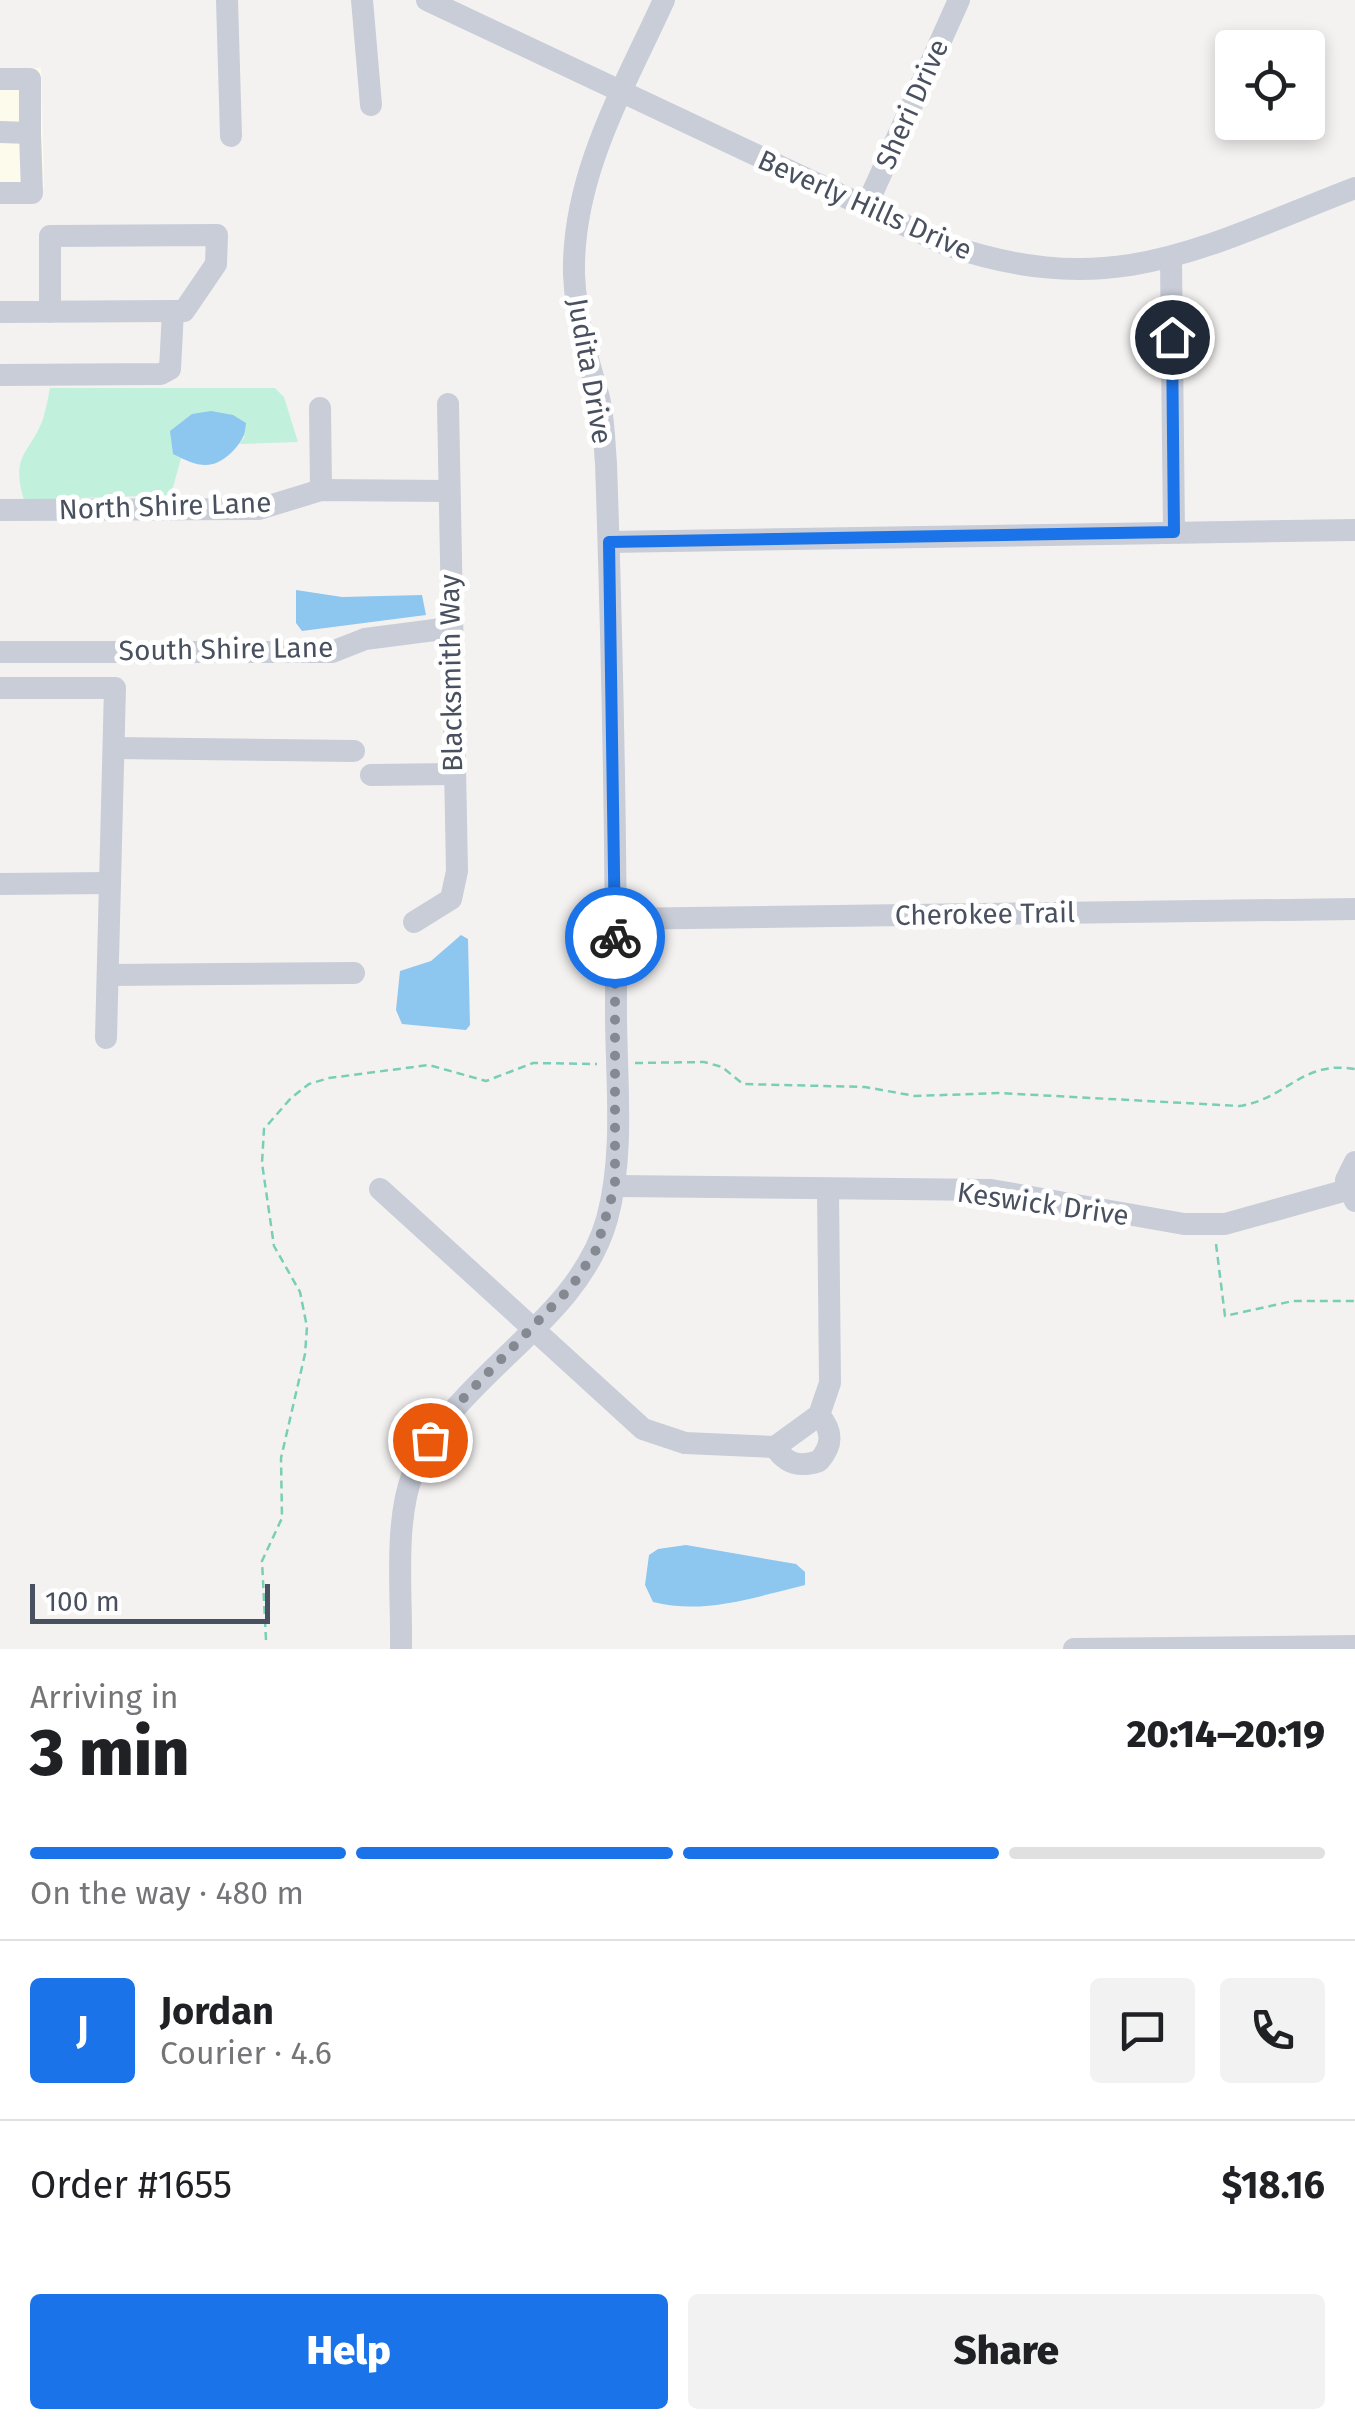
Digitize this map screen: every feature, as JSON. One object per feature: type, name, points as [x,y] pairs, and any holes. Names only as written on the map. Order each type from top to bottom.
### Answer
[{"type":"street","points":[[227,0],[231,136]]},
{"type":"street","points":[[362,0],[371,105]]},
{"type":"street","name":"Beverly Hills Drive","points":[[427,0],[455,6],[622,93],[947,245],[1024,267],[1098,271],[1171,259],[1355,188]]},
{"type":"street","name":"Judita Drive","points":[[401,1649],[404,1511],[412,1477],[430,1440],[454,1408],[532,1330],[596,1250],[615,1186],[609,542],[599,397],[586,363],[574,274],[582,197],[605,126],[664,0]]},
{"type":"street","name":"Sheri Drive","points":[[866,208],[958,0]]},
{"type":"street","points":[[0,79],[30,79],[32,193],[0,193]]},
{"type":"street","points":[[0,132],[30,132]]},
{"type":"street","points":[[0,312],[50,312],[172,311],[184,310],[216,264],[217,234],[50,236],[50,312]]},
{"type":"street","points":[[1171,259],[1174,532]]},
{"type":"street","points":[[0,375],[162,374],[170,369],[172,311]]},
{"type":"street","name":"Blacksmith Way","points":[[414,922],[451,899],[456,871],[448,404]]},
{"type":"street","points":[[320,408],[321,490]]},
{"type":"street","name":"North Shire Lane","points":[[0,510],[258,508],[321,490],[449,490]]},
{"type":"street","points":[[609,542],[1355,530]]},
{"type":"street","name":"South Shire Lane","points":[[0,652],[332,652],[365,638],[450,628]]},
{"type":"street","points":[[0,688],[116,688],[106,1038]]},
{"type":"street","points":[[114,748],[354,751]]},
{"type":"street","points":[[372,775],[453,774]]},
{"type":"street","points":[[0,884],[110,883]]},
{"type":"street","name":"Cherokee Trail","points":[[615,919],[1355,909]]},
{"type":"street","points":[[108,975],[354,973]]},
{"type":"street","name":"Keswick Drive","points":[[615,1186],[992,1190],[1184,1224],[1214,1224],[1351,1196],[1348,1171],[1355,1162]]},
{"type":"street","points":[[380,1189],[642,1429],[685,1443],[776,1447],[819,1415],[830,1383],[828,1190]]},
{"type":"street","points":[[776,1447],[782,1458],[794,1464],[806,1466],[819,1460],[830,1438],[828,1425],[819,1415]]},
{"type":"street","points":[[1074,1649],[1355,1646]]},
{"type":"path","points":[[1214,1224],[1226,1316],[1292,1302],[1355,1301]]},
{"type":"shaded area","points":[[0,68],[41,68],[44,188],[21,204],[0,203]]},
{"type":"green space","points":[[50,388],[275,388],[284,397],[298,442],[239,444],[245,436],[173,453],[181,458],[171,495],[24,500],[20,463],[43,419]]},
{"type":"water","points":[[211,411],[233,415],[246,423],[244,436],[235,448],[210,465],[173,454],[170,431],[192,414]]},
{"type":"water","points":[[296,590],[342,597],[422,595],[426,615],[302,631],[296,623]]},
{"type":"water","points":[[461,935],[468,939],[470,1025],[466,1030],[402,1024],[396,1010],[400,971],[431,961]]},
{"type":"water","points":[[686,1545],[796,1564],[805,1572],[805,1585],[710,1605],[653,1602],[645,1585],[649,1555],[658,1549]]},
{"type":"way so far","points":[[430,1440],[454,1408],[572,1286],[596,1250],[615,1186],[618,1137],[615,937]]},
{"type":"route","points":[[615,937],[609,542],[1174,532],[1172,337]]}]
